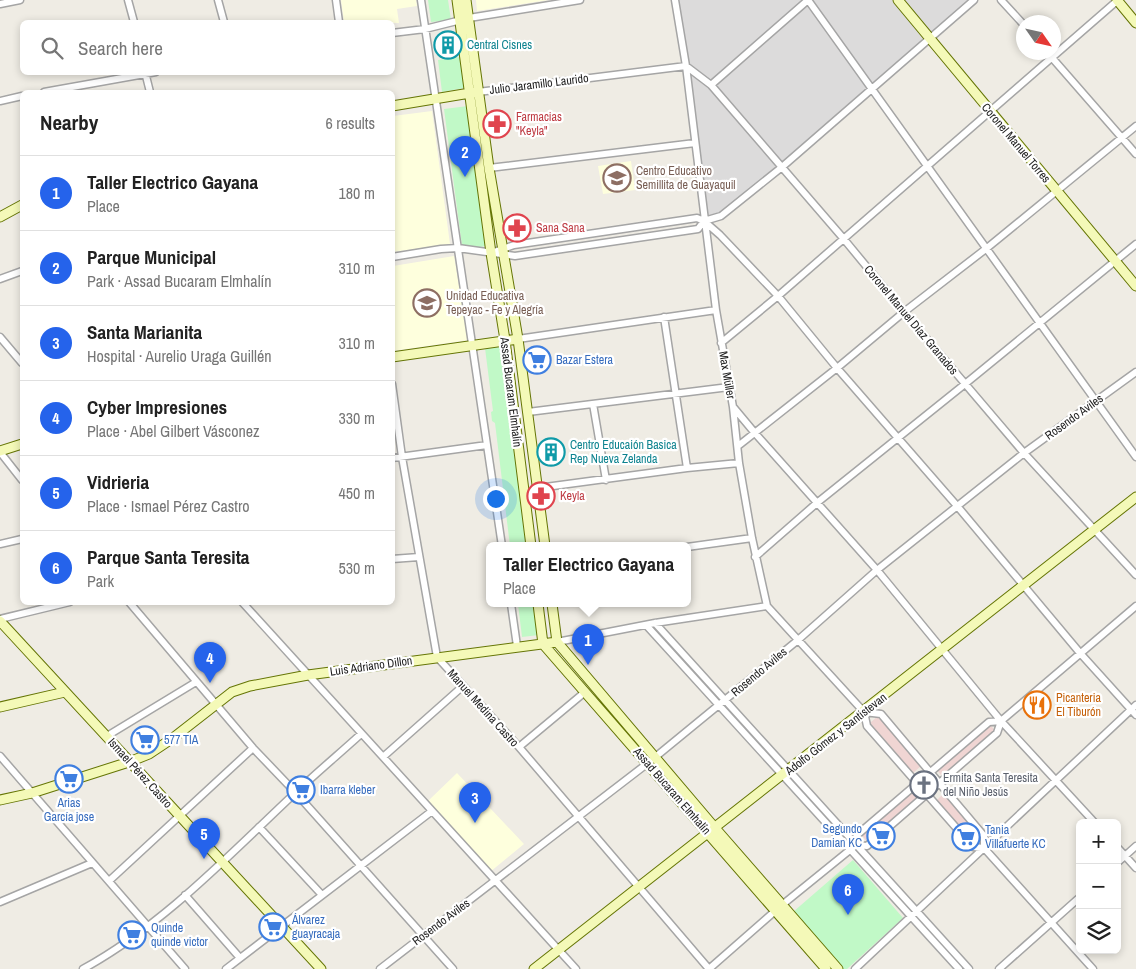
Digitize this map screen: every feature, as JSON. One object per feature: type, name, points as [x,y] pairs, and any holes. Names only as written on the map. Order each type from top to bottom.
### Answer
[{"type":"street","points":[[0,4],[20,0]]},
{"type":"street","points":[[128,0],[133,20]]},
{"type":"street","points":[[218,0],[223,20]]},
{"type":"street","points":[[336,0],[339,20]]},
{"type":"street","points":[[421,0],[501,542]]},
{"type":"street","name":"Assad Bucaram Elmhalín","points":[[457,0],[465,20]]},
{"type":"street","name":"Assad Bucaram Elmhalín","points":[[466,0],[465,20],[491,252],[505,340],[530,542]]},
{"type":"street","points":[[395,33],[425,29],[580,0]]},
{"type":"street","name":"Max Müller","points":[[676,0],[716,310],[733,407],[755,557],[767,606],[864,712],[867,726],[973,847],[984,848]]},
{"type":"street","points":[[710,85],[808,0],[1136,457]]},
{"type":"street","name":"Coronel Manuel Torres","points":[[898,0],[1136,286]]},
{"type":"street","points":[[395,257],[458,248],[477,252],[503,252],[515,256],[698,229],[704,221],[721,216],[782,167],[974,0]]},
{"type":"street","points":[[1001,0],[1016,17]]},
{"type":"street","points":[[1061,45],[1117,0],[1136,23]]},
{"type":"street","points":[[721,343],[778,296],[990,111],[1044,60]]},
{"type":"street","points":[[1053,60],[1136,154]]},
{"type":"street","name":"Coronel Manuel Díaz Granados","points":[[686,66],[710,85],[843,238],[1024,453],[1136,575]]},
{"type":"street","name":"Julio Jaramillo Laurido","points":[[395,106],[474,93],[686,66]]},
{"type":"street","points":[[55,90],[135,75]]},
{"type":"street","points":[[146,75],[150,90]]},
{"type":"street","points":[[474,93],[489,168],[518,339],[545,542]]},
{"type":"street","points":[[0,101],[20,96]]},
{"type":"street","points":[[738,446],[904,312],[987,248],[1136,126]]},
{"type":"street","points":[[489,168],[695,143]]},
{"type":"street","points":[[0,216],[20,206]]},
{"type":"street","points":[[503,252],[514,246],[697,218],[704,221],[720,235],[778,296],[1080,653],[1134,710],[1056,780],[854,969]]},
{"type":"street","points":[[755,557],[818,502],[1136,244]]},
{"type":"street","points":[[0,279],[20,271]]},
{"type":"street","points":[[395,357],[716,310]]},
{"type":"street","points":[[664,317],[687,468]]},
{"type":"street","points":[[0,336],[19,355]]},
{"type":"street","name":"Rosendo Aviles","points":[[380,969],[652,760],[798,640],[877,570],[1024,453],[1136,372]]},
{"type":"street","points":[[528,412],[729,387]]},
{"type":"street","points":[[593,404],[606,480]]},
{"type":"street","name":"Manuel Medina Castro","points":[[395,406],[402,457],[437,657],[519,747],[709,969]]},
{"type":"street","points":[[733,407],[877,570],[1001,721],[1091,819]]},
{"type":"street","points":[[20,445],[0,451],[20,477]]},
{"type":"street","points":[[395,458],[487,445]]},
{"type":"street","points":[[538,488],[687,468],[740,463]]},
{"type":"street","name":"Adolfo Gómez y Santistevan","points":[[534,969],[640,888],[1136,498]]},
{"type":"street","points":[[691,546],[752,538]]},
{"type":"street","points":[[0,544],[20,539]]},
{"type":"street","points":[[395,559],[419,557]]},
{"type":"street","points":[[0,620],[58,605]]},
{"type":"street","points":[[132,605],[253,748],[296,792],[453,969]]},
{"type":"street","points":[[245,605],[576,969]]},
{"type":"street","name":"Luis Adriano Dillon","points":[[0,800],[130,762],[149,754],[173,738],[232,692],[250,686],[308,675],[557,642],[655,623],[767,606]]},
{"type":"street","points":[[853,847],[867,846],[997,732],[1001,721],[1136,606]]},
{"type":"street","points":[[511,607],[517,646]]},
{"type":"street","points":[[538,607],[543,644]]},
{"type":"street","points":[[552,607],[557,642],[652,760]]},
{"type":"street","name":"Ismael Pérez Castro","points":[[0,620],[320,969]]},
{"type":"street","points":[[655,623],[722,703]]},
{"type":"street","points":[[646,625],[722,703],[913,913],[969,969]]},
{"type":"street","name":"Assad Bucaram Elmhalín","points":[[543,644],[585,692],[652,760],[779,908],[826,969]]},
{"type":"street","points":[[107,736],[196,682]]},
{"type":"street","points":[[383,757],[463,686]]},
{"type":"street","points":[[0,707],[65,692]]},
{"type":"street","points":[[519,747],[585,692]]},
{"type":"street","name":"Max Müller","points":[[864,712],[881,714],[984,836],[984,848],[1093,969]]},
{"type":"street","points":[[709,969],[853,847],[857,835],[929,772],[988,722],[1001,721]]},
{"type":"street","points":[[83,969],[149,926],[222,862],[361,734]]},
{"type":"street","points":[[109,880],[253,748]]},
{"type":"street","points":[[0,756],[186,969]]},
{"type":"street","points":[[226,969],[432,811]]},
{"type":"street","points":[[260,827],[322,895]]},
{"type":"street","points":[[1121,860],[1136,846]]},
{"type":"street","points":[[1121,852],[1136,868]]},
{"type":"street","points":[[0,902],[92,863]]},
{"type":"street","points":[[185,895],[240,958]]},
{"type":"street","points":[[999,969],[1076,901]]},
{"type":"street","points":[[779,908],[838,969]]},
{"type":"street","points":[[913,913],[959,969]]},
{"type":"shaded area","points":[[341,0],[416,0],[417,6],[397,9],[399,23],[395,23],[395,20],[344,20]]},
{"type":"shaded area","points":[[476,0],[548,0],[477,11]]},
{"type":"shaded area","points":[[674,0],[972,0],[873,87],[720,215],[707,218]]},
{"type":"shaded area","points":[[432,111],[450,244],[395,252],[395,116]]},
{"type":"shaded area","name":"Centro Educativo Semillita de Guayaquil","points":[[631,161],[635,190],[603,194],[598,166]]},
{"type":"shaded area","name":"Unidad Educativa Tepeyac - Fe y Alegría","points":[[454,256],[468,340],[395,351],[395,266]]},
{"type":"shaded area","points":[[878,716],[921,766],[913,773],[870,723]]},
{"type":"shaded area","points":[[989,723],[995,731],[942,776],[936,769]]},
{"type":"shaded area","points":[[457,773],[524,844],[490,872],[428,801]]},
{"type":"shaded area","points":[[915,788],[921,796],[867,842],[861,834]]},
{"type":"shaded area","points":[[944,793],[982,837],[973,844],[936,801]]},
{"type":"green space","points":[[428,0],[448,0],[451,20],[431,22]]},
{"type":"green space","points":[[460,57],[464,88],[442,92],[438,60]]},
{"type":"green space","points":[[468,106],[486,246],[474,248],[462,246],[444,109]]},
{"type":"green space","points":[[502,345],[527,542],[510,542],[495,423],[492,421],[491,412],[493,411],[485,348]]},
{"type":"green space","points":[[518,607],[535,607],[539,635],[522,637]]},
{"type":"green space","points":[[853,860],[903,918],[847,969],[843,969],[793,912]]},
{"type":"place","name":"Central Cisnes","points":[[448,45]]},
{"type":"place","name":"Farmacias \"Keyla\"","points":[[497,124]]},
{"type":"place","name":"Parque Municipal","points":[[465,177]]},
{"type":"place","name":"Centro Educativo Semillita de Guayaquil","points":[[617,178]]},
{"type":"place","name":"Sana Sana","points":[[517,228]]},
{"type":"place","name":"Unidad Educativa Tepeyac - Fe y Alegría","points":[[427,303]]},
{"type":"place","name":"Bazar Estera","points":[[537,360]]},
{"type":"place","name":"Centro Educaión Basica Rep Nueva Zelanda","points":[[551,452]]},
{"type":"place","name":"Keyla","points":[[541,496]]},
{"type":"place","name":"Taller Electrico Gayana","points":[[588,665]]},
{"type":"place","name":"Cyber Impresiones","points":[[210,683]]},
{"type":"place","name":"Picanteria El Tiburón","points":[[1037,705]]},
{"type":"place","name":"577 TIA","points":[[145,740]]},
{"type":"place","name":"Arias García jose","points":[[69,779]]},
{"type":"place","name":"Ermita Santa Teresita del Niño Jesús","points":[[924,785]]},
{"type":"place","name":"Ibarra kleber","points":[[301,790]]},
{"type":"place","name":"Santa Marianita","points":[[475,823]]},
{"type":"place","name":"Segundo Damian KC","points":[[881,836]]},
{"type":"place","name":"Tania Villafuerte KC","points":[[966,837]]},
{"type":"place","name":"Vidrieria","points":[[204,859]]},
{"type":"place","name":"Parque Santa Teresita","points":[[848,915]]},
{"type":"place","name":"Álvarez guayracaja","points":[[273,927]]},
{"type":"place","name":"Quinde quinde victor","points":[[132,935]]}]
